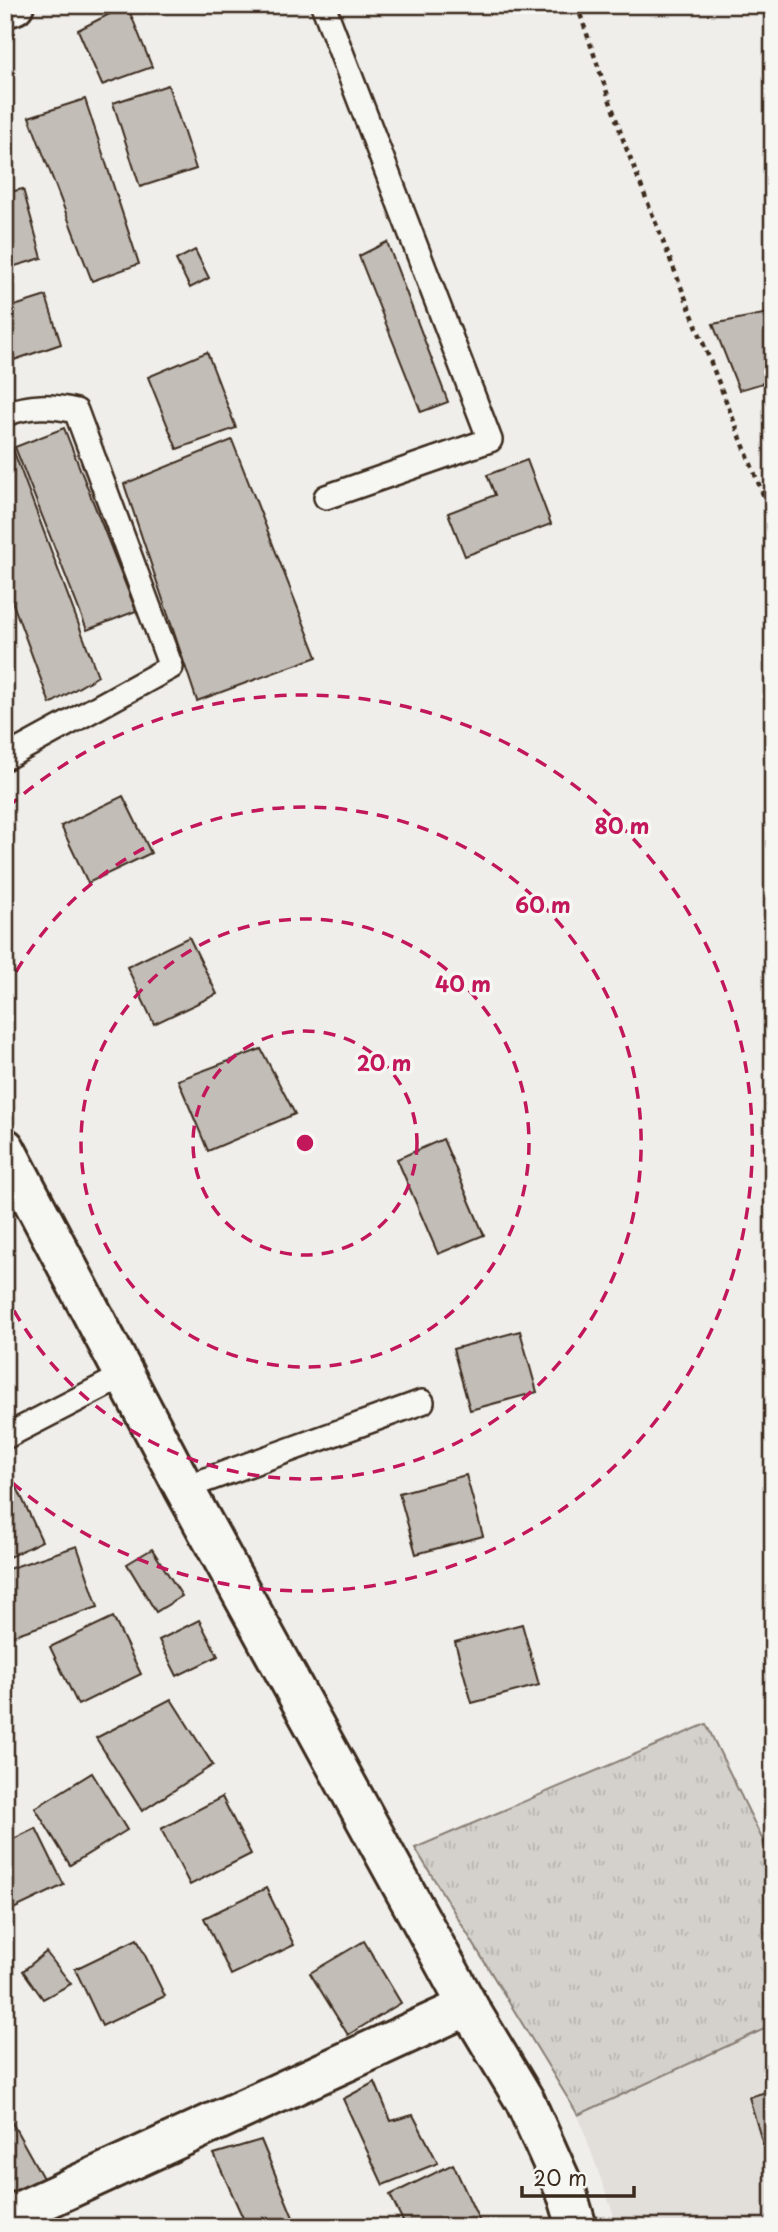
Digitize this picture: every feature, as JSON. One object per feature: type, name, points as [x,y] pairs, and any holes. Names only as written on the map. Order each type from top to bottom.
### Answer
[{"type":"street","points":[[5,8],[13,5]]},
{"type":"street","points":[[5,1148],[184,1488],[468,2006],[526,2101],[568,2197],[577,2227]]},
{"type":"street","points":[[5,2218],[468,2006]]},
{"type":"lane","points":[[323,5],[490,440],[326,497]]},
{"type":"lane","points":[[5,414],[26,407],[52,406],[76,411],[171,667],[5,758]]},
{"type":"lane","points":[[5,1437],[125,1375]]},
{"type":"lane","points":[[184,1488],[422,1402]]},
{"type":"path","points":[[577,5],[625,145],[773,520]]},
{"type":"shaded area","points":[[773,2025],[773,2227],[618,2227],[578,2115]]},
{"type":"green space","points":[[706,1724],[773,1861],[773,2025],[578,2115],[415,1848]]},
{"type":"building","points":[[127,5],[152,67],[102,85],[78,30]]},
{"type":"building","points":[[168,85],[196,169],[140,187],[113,103]]},
{"type":"building","points":[[85,99],[139,264],[92,281],[29,117]]},
{"type":"building","points":[[23,189],[42,258],[5,269],[5,193]]},
{"type":"building","points":[[387,242],[448,402],[421,412],[359,256]]},
{"type":"building","points":[[195,250],[209,278],[190,288],[176,260]]},
{"type":"building","points":[[46,296],[61,344],[5,363],[5,309]]},
{"type":"building","points":[[773,312],[773,380],[739,390],[713,324]]},
{"type":"building","points":[[207,352],[236,428],[177,449],[148,377]]},
{"type":"building","points":[[64,428],[136,611],[87,630],[15,447]]},
{"type":"building","points":[[232,440],[317,657],[197,701],[124,484]]},
{"type":"building","points":[[11,444],[98,676],[50,704],[5,582],[5,446]]},
{"type":"building","points":[[527,460],[551,524],[465,556],[448,513],[495,495],[487,475]]},
{"type":"building","points":[[123,796],[151,853],[88,883],[61,826]]},
{"type":"building","points":[[189,937],[217,994],[154,1024],[127,967]]},
{"type":"building","points":[[261,1049],[295,1114],[208,1151],[178,1080]]},
{"type":"building","points":[[443,1139],[484,1235],[438,1254],[397,1159]]},
{"type":"building","points":[[520,1331],[537,1392],[470,1410],[453,1349]]},
{"type":"building","points":[[466,1475],[483,1536],[416,1554],[399,1493]]},
{"type":"building","points":[[15,1483],[42,1541],[5,1559],[5,1488]]},
{"type":"building","points":[[77,1546],[98,1607],[11,1636],[5,1620],[5,1570]]},
{"type":"building","points":[[152,1549],[182,1596],[156,1612],[127,1564]]},
{"type":"building","points":[[113,1617],[141,1674],[78,1705],[50,1647]]},
{"type":"building","points":[[199,1620],[218,1656],[177,1676],[159,1640]]},
{"type":"building","points":[[522,1624],[539,1685],[472,1703],[455,1642]]},
{"type":"building","points":[[171,1699],[213,1765],[142,1811],[96,1738]]},
{"type":"building","points":[[92,1773],[127,1830],[70,1865],[35,1808]]},
{"type":"building","points":[[222,1797],[251,1854],[190,1885],[161,1829]]},
{"type":"building","points":[[36,1828],[64,1885],[5,1913],[5,1843]]},
{"type":"building","points":[[266,1888],[294,1945],[231,1975],[204,1918]]},
{"type":"building","points":[[137,1939],[165,1996],[102,2026],[75,1969]]},
{"type":"building","points":[[364,1941],[401,2003],[348,2035],[310,1973]]},
{"type":"building","points":[[46,1952],[71,1984],[43,1999],[23,1971]]},
{"type":"building","points":[[375,2082],[391,2121],[413,2115],[438,2163],[383,2185],[343,2099]]},
{"type":"building","points":[[773,2090],[773,2142],[763,2145],[749,2097]]},
{"type":"building","points":[[5,2110],[49,2189],[5,2210]]},
{"type":"building","points":[[261,2140],[297,2227],[247,2227],[214,2154]]},
{"type":"building","points":[[453,2164],[480,2222],[470,2227],[406,2227],[390,2195]]}]
